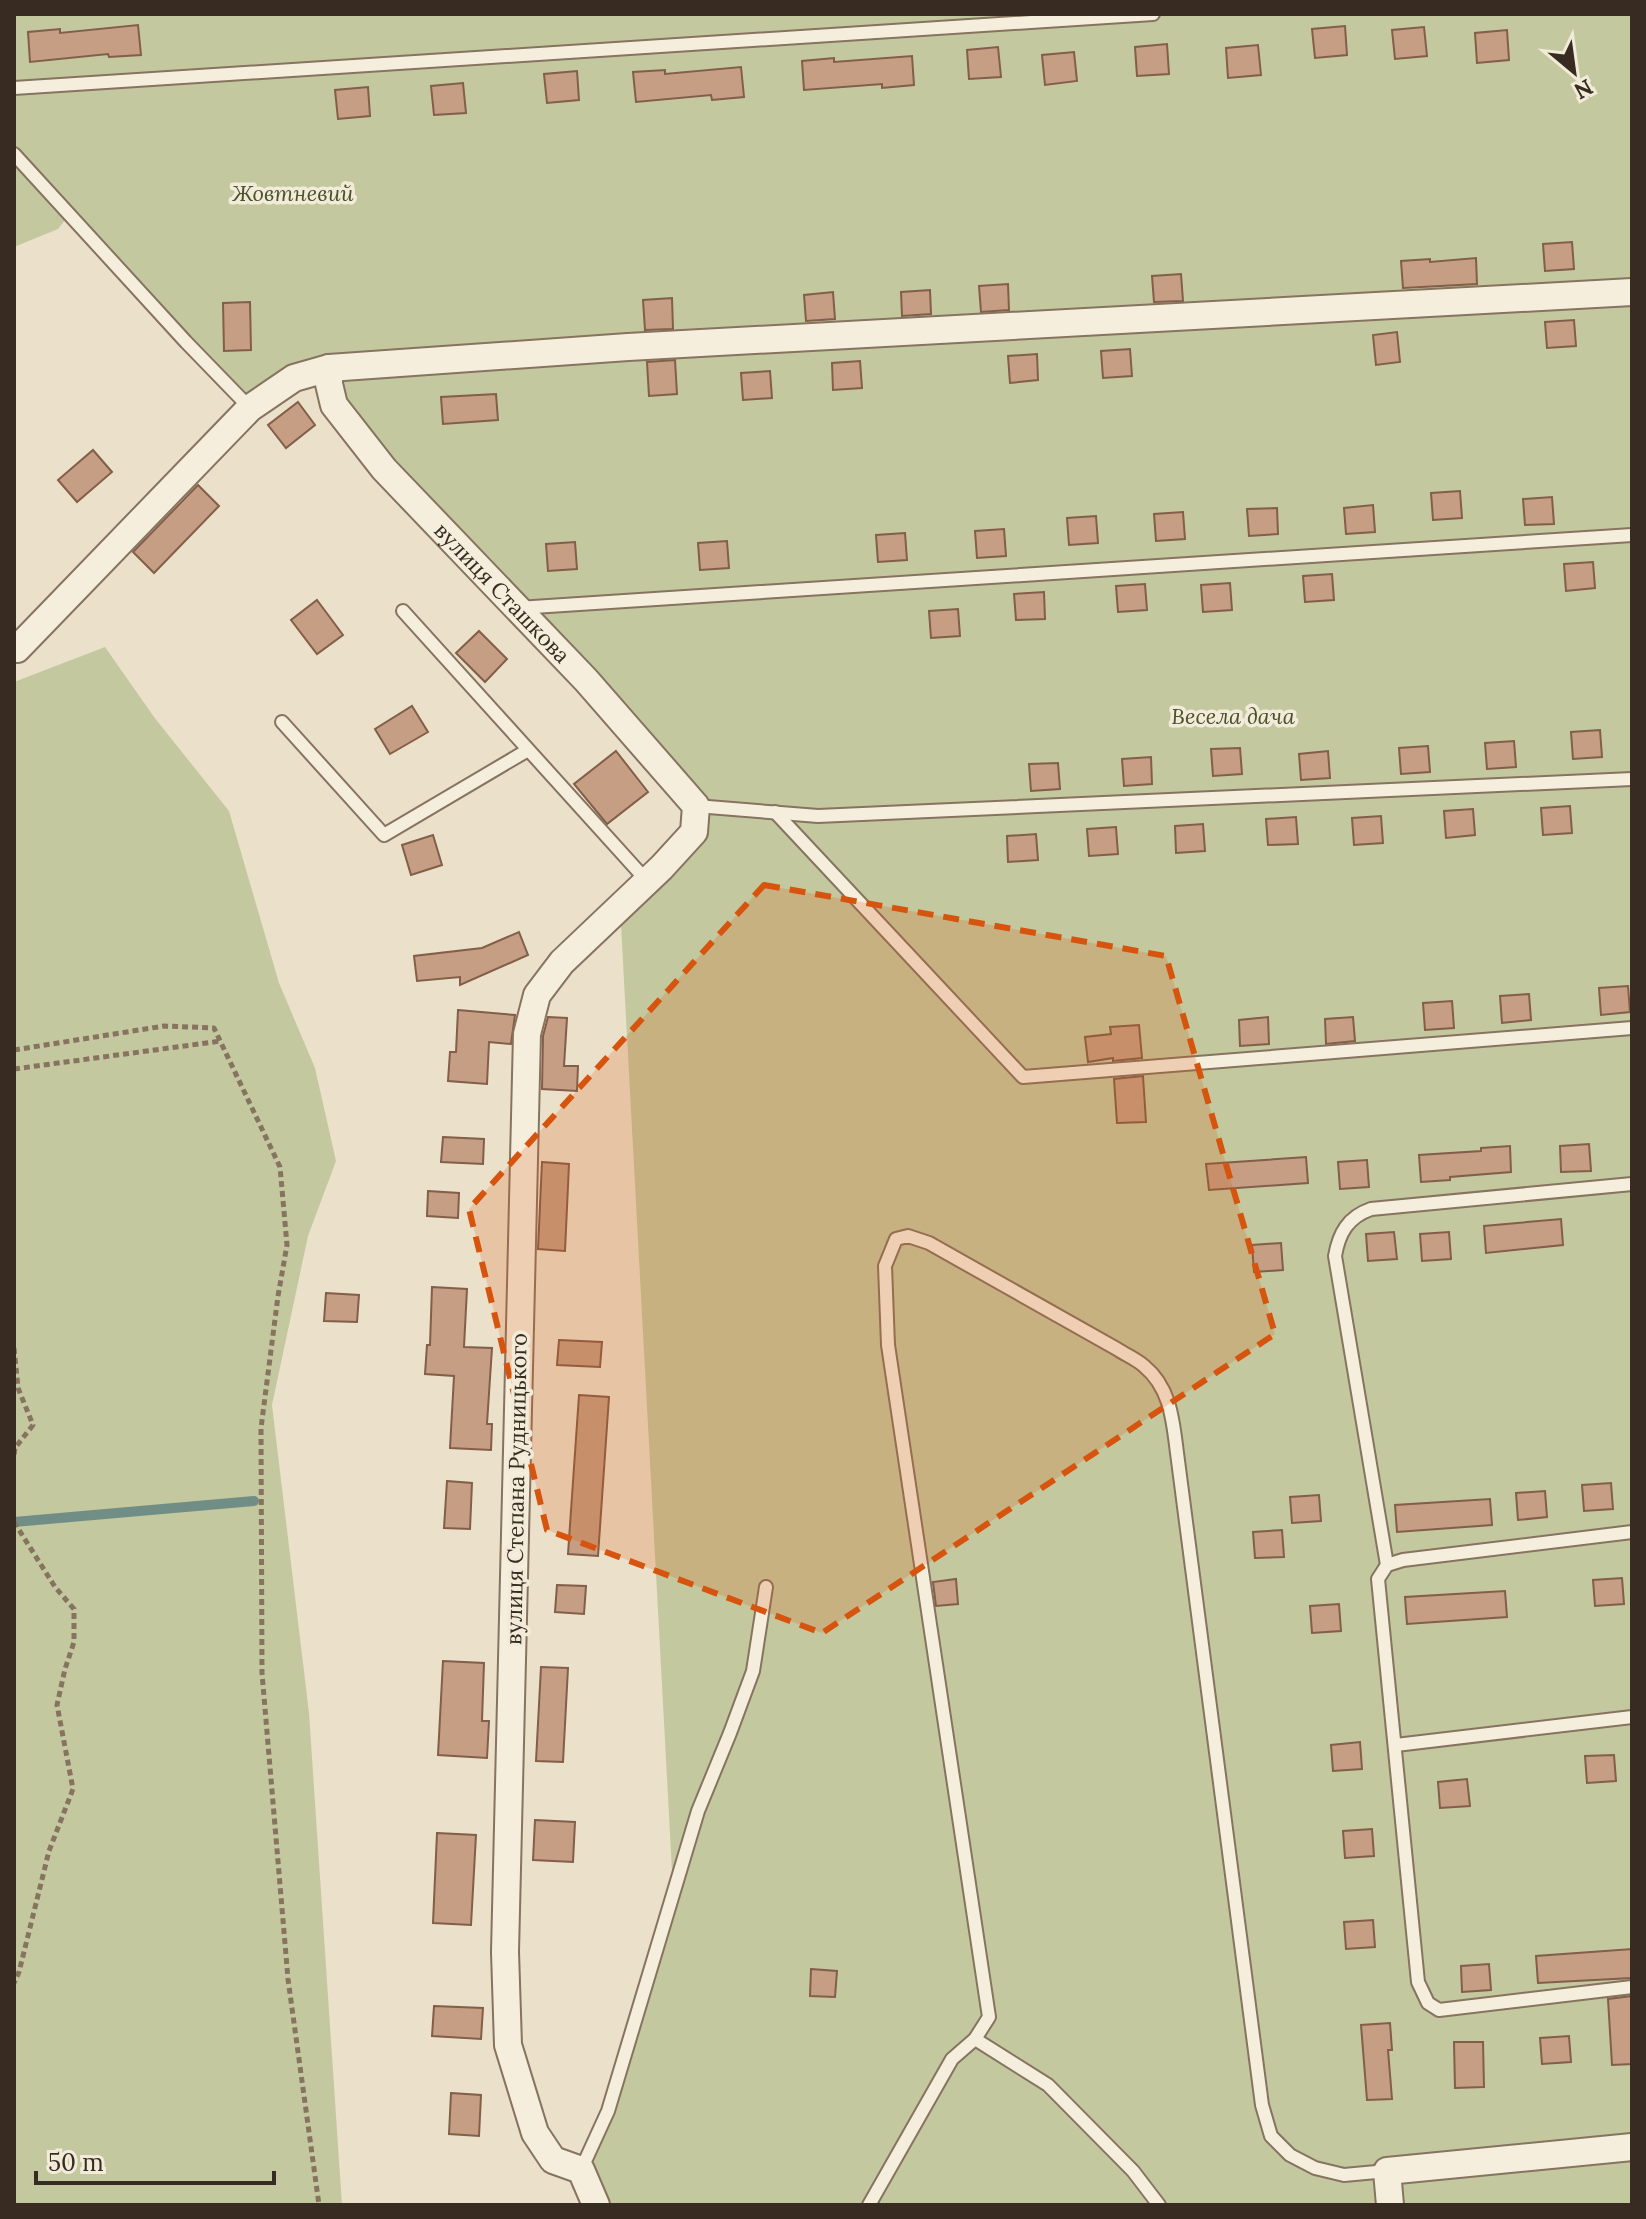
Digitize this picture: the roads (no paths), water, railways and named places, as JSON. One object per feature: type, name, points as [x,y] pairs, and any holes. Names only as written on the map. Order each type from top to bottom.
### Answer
[{"type":"street","points":[[17,649],[250,408],[294,378],[329,368],[628,347],[1632,292]]},
{"type":"street","name":"вулиця Сташкова","points":[[329,368],[334,405],[384,469],[586,680],[696,806]]},
{"type":"street","name":"вулиця Степана Рудницького","points":[[581,2170],[553,2160],[535,2133],[508,2045],[505,1952],[527,1034],[537,995],[562,962],[694,832],[696,806]]},
{"type":"street","points":[[1390,2205],[1387,2171],[1632,2147]]},
{"type":"street","points":[[581,2170],[596,2205]]},
{"type":"lane","points":[[14,88],[1153,14]]},
{"type":"lane","points":[[14,154],[250,408]]},
{"type":"lane","points":[[518,608],[1632,535]]},
{"type":"lane","points":[[403,611],[647,881]]},
{"type":"lane","points":[[282,722],[384,835],[528,750]]},
{"type":"lane","points":[[696,806],[818,816],[1632,779]]},
{"type":"lane","points":[[775,812],[1023,1077],[1632,1028]]},
{"type":"lane","points":[[1387,1565],[1335,1256],[1340,1234],[1354,1216],[1371,1209],[1632,1184]]},
{"type":"lane","points":[[869,2205],[952,2059],[975,2039],[989,2017],[888,1345],[885,1266],[896,1239],[908,1236],[929,1243],[1117,1349],[1144,1366],[1162,1385],[1171,1408],[1262,2105],[1271,2136],[1290,2155],[1315,2168],[1344,2175],[1387,2171]]},
{"type":"lane","points":[[1632,1532],[1403,1560],[1387,1565],[1378,1579],[1418,1982],[1428,2003],[1439,2010],[1632,1987]]},
{"type":"lane","points":[[581,2170],[608,2111],[698,1811],[753,1671],[766,1587]]},
{"type":"lane","points":[[1396,1745],[1632,1717]]},
{"type":"lane","points":[[975,2039],[1048,2085],[1133,2171],[1159,2205]]},
{"type":"waterway","points":[[14,1522],[254,1501]]},
{"type":"park label","name":"Жовтневий","points":[[293,193]]},
{"type":"park label","name":"Весела дача","points":[[1233,716]]}]
